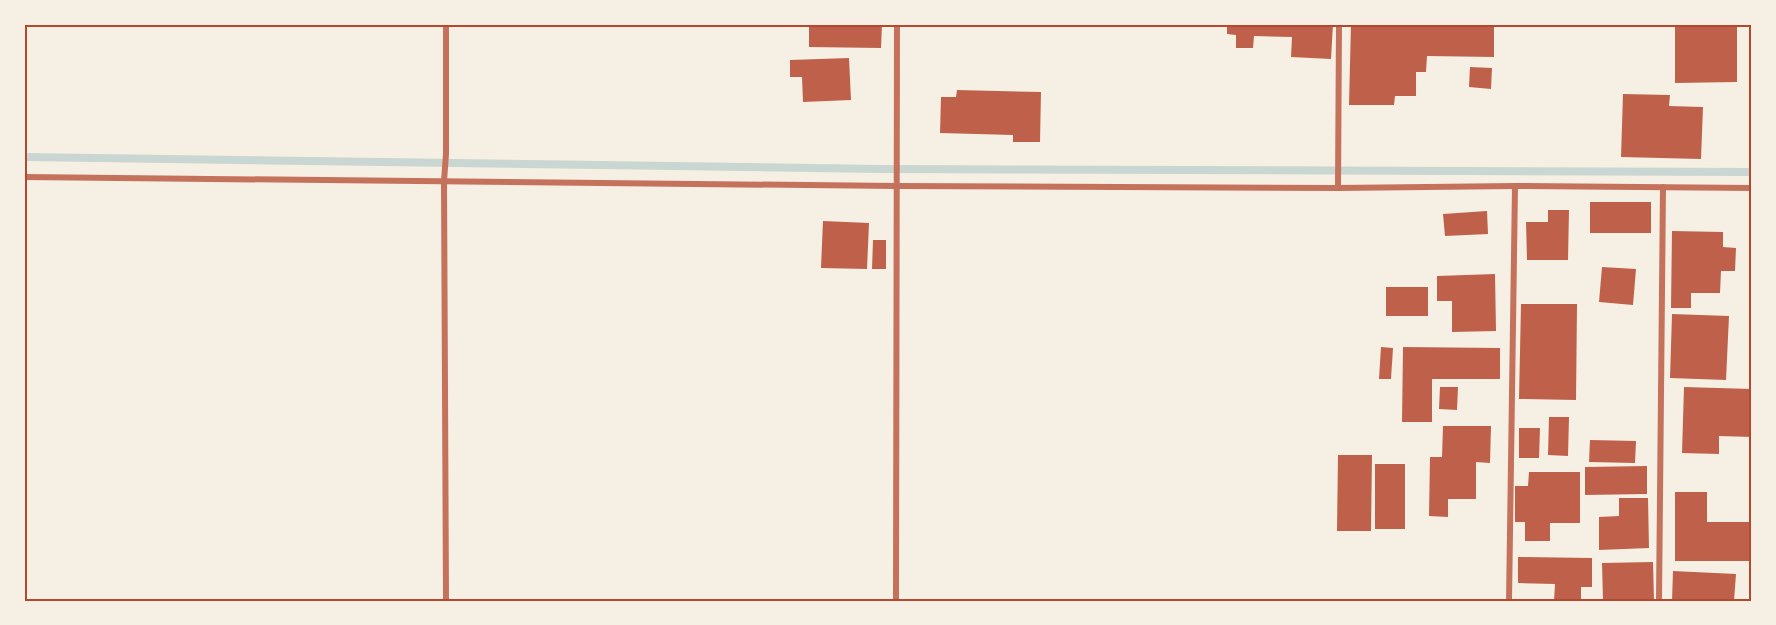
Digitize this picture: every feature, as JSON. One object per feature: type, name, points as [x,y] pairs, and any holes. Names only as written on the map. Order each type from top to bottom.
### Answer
[{"type":"street","points":[[446,24],[446,601]]},
{"type":"street","points":[[896,601],[897,24]]},
{"type":"street","points":[[1338,188],[1339,24]]},
{"type":"street","points":[[24,177],[445,178],[1338,188],[1515,186],[1752,188]]},
{"type":"street","points":[[1509,601],[1515,186]]},
{"type":"street","points":[[1659,601],[1664,188]]},
{"type":"building","points":[[809,24],[882,24],[881,48],[809,47]]},
{"type":"building","points":[[1227,24],[1333,24],[1331,59],[1291,57],[1292,37],[1254,36],[1253,48],[1236,48],[1236,35],[1227,34]]},
{"type":"building","points":[[1351,24],[1494,24],[1494,57],[1427,56],[1426,72],[1416,72],[1416,96],[1395,96],[1394,105],[1349,105]]},
{"type":"building","points":[[1675,24],[1737,24],[1737,82],[1675,83]]},
{"type":"building","points":[[849,58],[851,100],[803,102],[802,77],[790,77],[790,60]]},
{"type":"building","points":[[1470,67],[1492,68],[1491,89],[1469,87]]},
{"type":"building","points":[[957,90],[1041,92],[1040,142],[1013,142],[1013,135],[940,133],[941,97],[956,97]]},
{"type":"building","points":[[1623,94],[1670,95],[1669,106],[1703,107],[1701,159],[1621,157]]},
{"type":"building","points":[[1590,202],[1651,202],[1651,233],[1590,233]]},
{"type":"building","points":[[1548,210],[1569,210],[1568,260],[1527,260],[1526,222],[1548,222]]},
{"type":"building","points":[[1487,211],[1488,234],[1445,236],[1443,214]]},
{"type":"building","points":[[823,221],[869,223],[867,269],[821,268]]},
{"type":"building","points":[[1672,231],[1723,232],[1723,247],[1736,248],[1735,271],[1721,271],[1720,293],[1691,293],[1691,308],[1671,308]]},
{"type":"building","points":[[873,240],[886,240],[886,269],[872,269]]},
{"type":"building","points":[[1602,267],[1636,269],[1633,305],[1599,302]]},
{"type":"building","points":[[1495,274],[1496,331],[1452,332],[1452,301],[1437,301],[1437,276]]},
{"type":"building","points":[[1386,287],[1428,287],[1428,316],[1386,316]]},
{"type":"building","points":[[1521,304],[1577,304],[1576,400],[1519,399]]},
{"type":"building","points":[[1672,314],[1729,316],[1726,380],[1670,378]]},
{"type":"building","points":[[1381,347],[1393,348],[1391,379],[1379,379]]},
{"type":"building","points":[[1403,347],[1500,348],[1500,379],[1432,379],[1432,422],[1402,422]]},
{"type":"building","points":[[1440,387],[1458,387],[1457,410],[1439,409]]},
{"type":"building","points":[[1684,387],[1752,389],[1752,437],[1719,436],[1719,454],[1682,453]]},
{"type":"building","points":[[1549,417],[1569,417],[1568,456],[1548,455]]},
{"type":"building","points":[[1443,426],[1491,426],[1490,463],[1476,462],[1476,499],[1448,499],[1448,517],[1429,516],[1430,457],[1442,457]]},
{"type":"building","points":[[1519,428],[1540,428],[1539,458],[1519,458]]},
{"type":"building","points":[[1590,440],[1636,441],[1635,463],[1589,462]]},
{"type":"building","points":[[1338,455],[1372,455],[1371,531],[1337,531]]},
{"type":"building","points":[[1375,464],[1405,464],[1405,529],[1375,529]]},
{"type":"building","points":[[1647,466],[1647,494],[1585,495],[1585,467]]},
{"type":"building","points":[[1529,472],[1580,472],[1580,523],[1550,523],[1550,541],[1525,541],[1525,522],[1515,522],[1515,486],[1528,486]]},
{"type":"building","points":[[1675,492],[1707,492],[1707,522],[1752,522],[1752,561],[1675,561]]},
{"type":"building","points":[[1619,498],[1648,498],[1649,548],[1599,550],[1599,517],[1619,516]]},
{"type":"building","points":[[1518,557],[1592,558],[1592,587],[1581,587],[1581,601],[1554,601],[1555,584],[1518,583]]},
{"type":"building","points":[[1653,562],[1654,601],[1603,601],[1602,563]]},
{"type":"building","points":[[1673,571],[1736,574],[1734,601],[1672,601]]},
{"type":"waterway","points":[[24,157],[880,169],[1752,172]]}]
